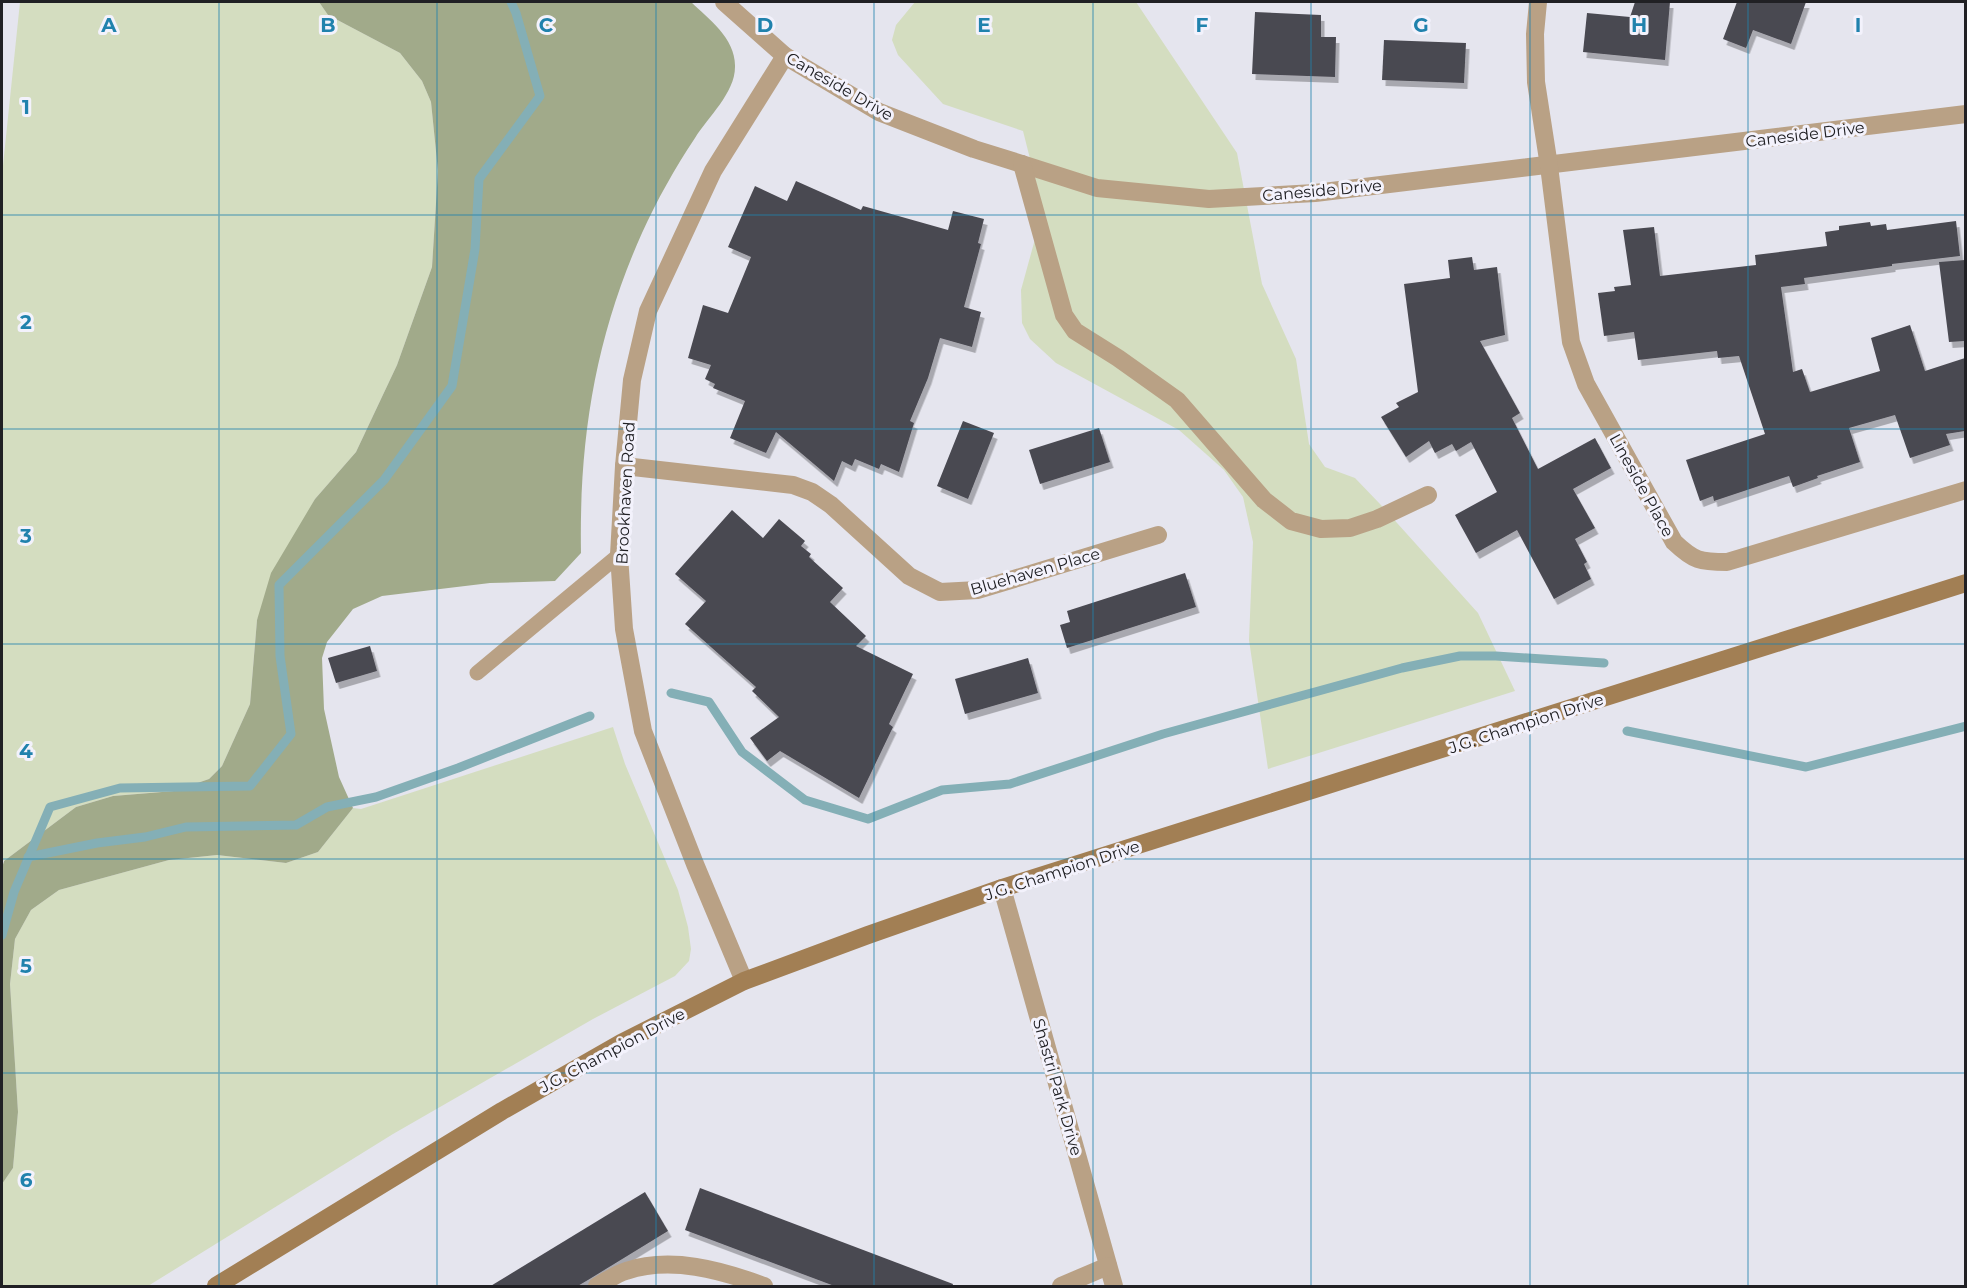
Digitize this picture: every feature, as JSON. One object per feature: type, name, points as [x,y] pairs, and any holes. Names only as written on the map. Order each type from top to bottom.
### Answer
[{"type":"main road","name":"J.G. Champion Drive","points":[[216,1287],[502,1111],[621,1043],[744,981],[1002,888],[1965,583]]},
{"type":"street","name":"Caneside Drive","points":[[724,2],[785,56],[879,112],[974,149],[1097,188],[1209,199],[1315,193],[1965,114]]},
{"type":"street","name":"Lineside Place","points":[[1538,2],[1535,34],[1536,82],[1571,342],[1586,384],[1660,521],[1674,542],[1690,558],[1708,562],[1727,562],[1965,490]]},
{"type":"street","name":"Brookhaven Road","points":[[744,981],[643,731],[624,629],[619,555],[632,380],[648,311],[713,171],[785,56]]},
{"type":"street","points":[[1022,164],[1064,315],[1076,331],[1177,400],[1264,500],[1291,521],[1321,529],[1350,528],[1377,519],[1428,495]]},
{"type":"street","name":"Bluehaven Place","points":[[624,466],[793,485],[812,492],[831,505],[909,576],[940,592],[978,590],[1158,535]]},
{"type":"street","name":"Shastri Park Drive","points":[[1002,888],[1114,1287]]},
{"type":"street","points":[[597,1287],[625,1271],[660,1263],[695,1266],[745,1279],[764,1287]]},
{"type":"street","points":[[1061,1287],[1108,1266]]},
{"type":"lane","points":[[477,672],[619,555]]},
{"type":"green space","points":[[20,2],[319,2],[328,15],[400,53],[422,81],[431,102],[438,171],[432,267],[397,365],[356,452],[315,499],[257,620],[250,704],[222,766],[209,779],[174,791],[113,796],[76,807],[4,861],[2,860],[2,175]]},
{"type":"green space","points":[[319,2],[691,2],[720,30],[731,47],[735,67],[734,77],[726,95],[700,130],[654,208],[612,311],[593,390],[587,429],[581,511],[581,553],[555,581],[490,583],[382,596],[353,609],[327,642],[322,658],[324,709],[339,777],[353,808],[318,852],[286,863],[217,855],[169,860],[59,890],[31,910],[15,939],[10,984],[18,1112],[13,1168],[2,1184],[2,868],[4,861],[76,807],[113,796],[174,791],[209,779],[222,766],[250,704],[257,620],[271,573],[315,499],[356,452],[397,365],[432,267],[438,171],[431,102],[422,81],[400,53],[328,15]]},
{"type":"green space","points":[[915,2],[1136,2],[1237,153],[1262,284],[1296,359],[1309,444],[1325,467],[1355,478],[1478,613],[1515,691],[1268,769],[1249,640],[1253,542],[1243,497],[1224,470],[1179,430],[1056,363],[1030,339],[1022,323],[1021,290],[1043,210],[1023,131],[943,104],[898,55],[892,40],[896,25]]},
{"type":"green space","points":[[613,727],[625,764],[678,890],[688,927],[691,949],[689,961],[675,976],[593,1019],[393,1134],[148,1286],[2,1286],[2,1184],[13,1168],[18,1112],[10,984],[15,939],[31,910],[59,890],[169,860],[217,855],[286,863],[318,852],[353,808],[361,809]]},
{"type":"building","points":[[1635,2],[1670,2],[1665,60],[1583,52],[1587,13],[1630,17]]},
{"type":"building","points":[[1737,2],[1806,2],[1791,44],[1753,30],[1746,48],[1723,39]]},
{"type":"building","points":[[1255,12],[1321,15],[1321,37],[1336,37],[1335,77],[1252,74]]},
{"type":"building","points":[[1384,40],[1466,43],[1464,83],[1382,80]]},
{"type":"building","points":[[796,181],[861,210],[863,206],[948,230],[953,211],[984,219],[978,243],[981,244],[964,307],[981,312],[972,347],[940,338],[928,378],[910,421],[914,423],[899,472],[881,464],[879,469],[855,459],[852,466],[842,461],[834,481],[776,432],[766,453],[730,438],[745,401],[713,388],[715,384],[705,379],[711,365],[688,358],[703,305],[728,313],[751,257],[728,247],[755,186],[787,201]]},
{"type":"building","points":[[1956,221],[1960,256],[1804,278],[1805,284],[1781,287],[1793,372],[1802,369],[1810,392],[1880,371],[1871,338],[1910,325],[1925,371],[1965,358],[1965,431],[1946,434],[1950,445],[1910,458],[1895,415],[1849,428],[1860,462],[1817,476],[1818,478],[1793,487],[1789,476],[1714,501],[1713,496],[1700,501],[1686,460],[1765,434],[1739,356],[1718,358],[1717,351],[1638,360],[1634,332],[1604,336],[1598,293],[1615,291],[1614,287],[1631,285],[1623,230],[1654,227],[1660,276],[1756,265],[1755,255],[1827,246],[1825,232],[1839,230],[1839,226],[1870,222],[1871,226],[1886,224],[1887,230]]},
{"type":"building","points":[[1472,257],[1474,270],[1497,267],[1505,335],[1480,341],[1520,413],[1512,418],[1538,469],[1595,438],[1611,468],[1573,489],[1595,528],[1575,539],[1587,562],[1584,564],[1591,579],[1554,599],[1517,530],[1476,553],[1455,515],[1497,492],[1471,442],[1456,451],[1452,444],[1435,453],[1429,441],[1406,457],[1381,417],[1399,407],[1396,403],[1418,392],[1404,284],[1450,278],[1448,260]]},
{"type":"building","points":[[1965,260],[1965,341],[1949,342],[1939,262]]},
{"type":"building","points":[[963,421],[994,433],[968,499],[937,486]]},
{"type":"building","points":[[1099,428],[1110,462],[1040,484],[1029,450]]},
{"type":"building","points":[[732,510],[763,538],[779,519],[805,541],[801,546],[811,554],[809,557],[843,588],[830,602],[866,636],[856,646],[913,674],[889,724],[893,727],[859,798],[780,751],[767,761],[750,738],[779,717],[752,691],[756,687],[685,624],[706,601],[675,574]]},
{"type":"building","points":[[1185,573],[1196,607],[1067,648],[1060,625],[1070,622],[1067,611]]},
{"type":"building","points":[[370,646],[377,671],[336,683],[328,658]]},
{"type":"building","points":[[1028,658],[1038,693],[965,714],[955,679]]},
{"type":"building","points":[[700,1188],[953,1284],[952,1287],[837,1287],[685,1230]]},
{"type":"building","points":[[645,1192],[668,1231],[588,1280],[576,1287],[489,1287]]},
{"type":"waterway","points":[[2,935],[14,892],[50,807],[120,788],[250,786],[291,734],[280,656],[279,585],[384,480],[452,386],[475,249],[479,179],[540,96],[511,2]]},
{"type":"waterway","points":[[671,693],[709,702],[742,752],[805,800],[868,819],[942,790],[1010,784],[1163,734],[1402,668],[1460,656],[1604,663]]},
{"type":"waterway","points":[[28,857],[97,843],[145,837],[186,827],[296,825],[327,807],[376,797],[458,768],[590,716]]},
{"type":"waterway","points":[[1627,731],[1806,767],[1966,726]]}]
